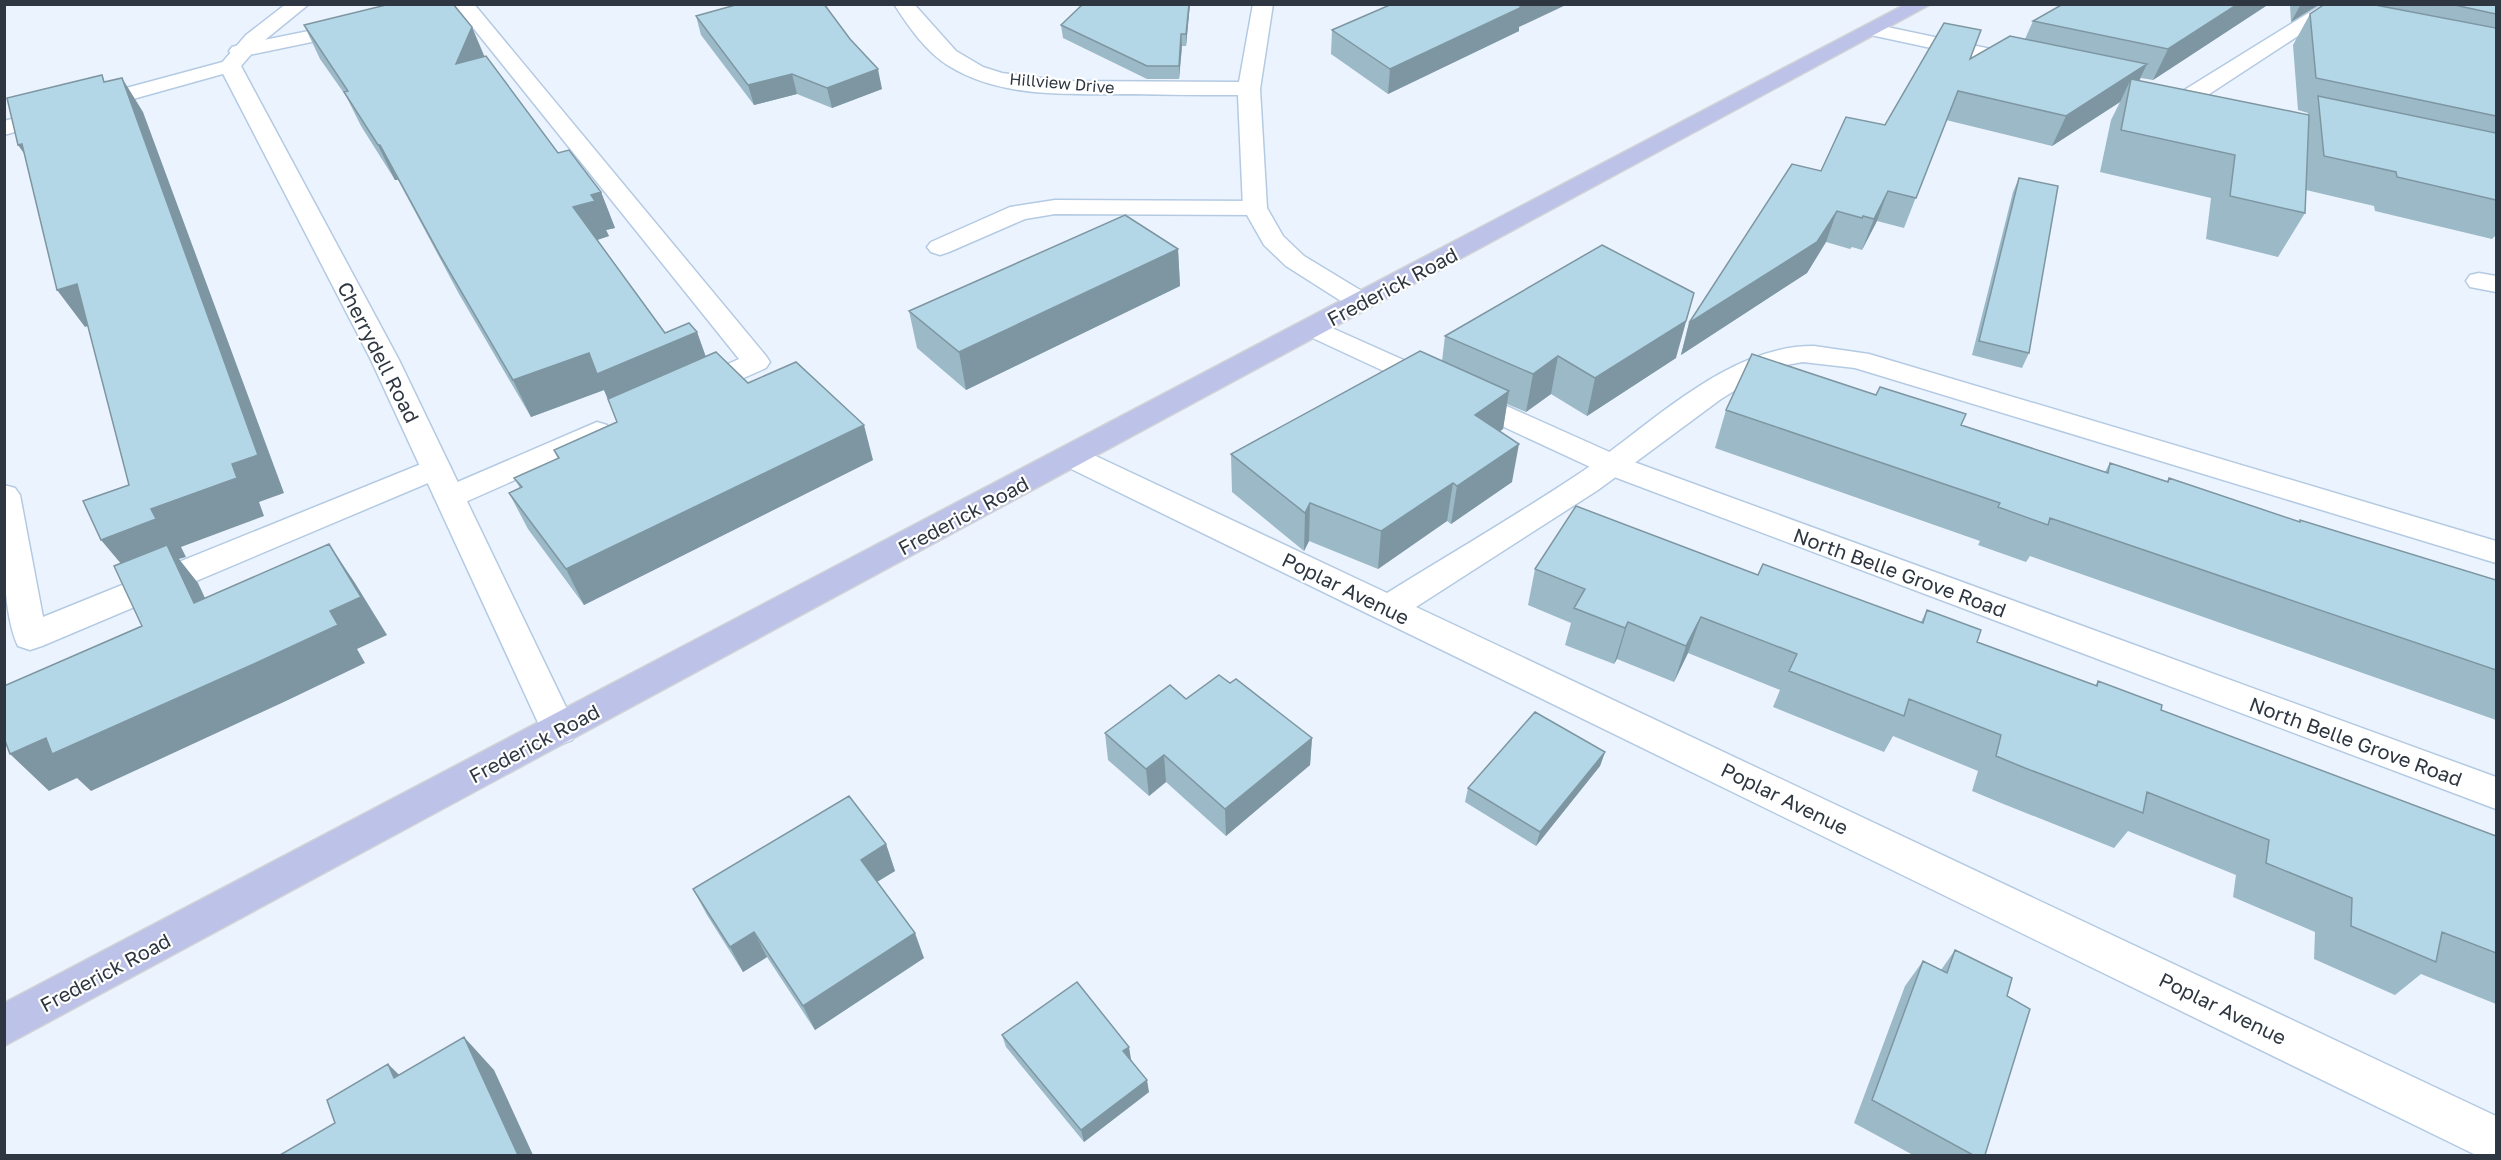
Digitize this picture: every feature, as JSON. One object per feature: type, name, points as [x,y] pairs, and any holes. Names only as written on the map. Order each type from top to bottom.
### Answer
[{"type":"main road","name":"Frederick Road","points":[[4,1026],[1922,4]]},
{"type":"street","points":[[234,59],[300,4]]},
{"type":"street","name":"Hillview Drive","points":[[903,4],[937,45],[956,61],[985,74],[1024,83],[1072,87],[1249,89]]},
{"type":"street","points":[[1263,4],[1258,22],[1249,89],[1255,208],[1273,240],[1295,261],[1361,302]]},
{"type":"street","points":[[456,6],[756,362],[668,401]]},
{"type":"street","points":[[2189,97],[2317,20],[2339,14]]},
{"type":"street","points":[[4,128],[234,59],[373,23]]},
{"type":"street","points":[[1873,30],[2049,67]]},
{"type":"street","name":"Cherrydell Road","points":[[234,59],[385,360],[559,730]]},
{"type":"street","points":[[2166,92],[2223,104]]},
{"type":"street","points":[[940,247],[1019,212],[1055,207],[1255,208]]},
{"type":"street","name":"North Belle Grove Road","points":[[1314,328],[1612,465],[2496,794]]},
{"type":"street","points":[[1389,608],[1612,465],[1737,376],[1768,361],[1793,353],[1821,354],[1859,360],[2496,552]]},
{"type":"street","points":[[450,497],[625,420]]},
{"type":"street","name":"Poplar Avenue","points":[[1072,457],[2496,1140]]},
{"type":"street","points":[[4,495],[30,637],[436,468]]},
{"type":"building","points":[[390,4],[453,4],[472,27],[456,64],[486,56],[558,153],[569,150],[601,192],[591,195],[595,201],[573,207],[665,333],[689,323],[697,332],[597,374],[589,353],[513,380],[441,257],[380,145],[344,92],[348,91],[304,25]]},
{"type":"building","points":[[739,4],[824,4],[850,39],[878,69],[827,88],[792,74],[748,85],[696,16]]},
{"type":"building","points":[[1083,4],[1189,4],[1186,34],[1181,34],[1179,66],[1147,66],[1061,25]]},
{"type":"building","points":[[1392,4],[1520,4],[1518,5],[1522,7],[1390,69],[1332,30]]},
{"type":"building","points":[[2063,4],[2238,4],[2168,49],[2033,21]]},
{"type":"building","points":[[2325,4],[2370,4],[2496,28],[2496,116],[2316,78],[2310,14]]},
{"type":"building","points":[[2450,4],[2496,4],[2496,14]]},
{"type":"building","points":[[1944,23],[1981,30],[1970,59],[2010,36],[2147,64],[2066,116],[1958,91],[1916,198],[1888,191],[1874,219],[1837,211],[1817,242],[1689,323],[1792,164],[1821,171],[1846,117],[1885,125]]},
{"type":"building","points":[[102,75],[104,82],[122,78],[258,455],[232,464],[237,478],[151,509],[156,519],[101,540],[83,501],[129,485],[77,284],[57,290],[22,144],[18,145],[7,98]]},
{"type":"building","points":[[2131,79],[2309,115],[2305,213],[2230,196],[2235,155],[2121,130]]},
{"type":"building","points":[[2318,96],[2496,133],[2496,200],[2397,177],[2396,172],[2324,156]]},
{"type":"building","points":[[2019,178],[2058,186],[2029,353],[1979,341]]},
{"type":"building","points":[[1125,215],[1178,249],[959,352],[909,311]]},
{"type":"building","points":[[1602,245],[1694,293],[1686,321],[1595,378],[1558,356],[1533,374],[1445,336]]},
{"type":"building","points":[[1420,351],[1509,391],[1475,415],[1519,444],[1457,486],[1453,483],[1381,531],[1310,503],[1305,513],[1231,454]]},
{"type":"building","points":[[716,352],[748,383],[796,362],[864,425],[566,569],[509,493],[522,487],[514,478],[559,458],[554,450],[617,422],[608,399]]},
{"type":"building","points":[[1752,354],[1876,395],[1880,387],[1966,414],[1961,425],[2108,473],[2110,463],[2168,482],[2169,478],[2300,522],[2300,520],[2496,580],[2496,670],[2050,518],[2048,525],[1998,507],[2000,503],[1726,410]]},
{"type":"building","points":[[1576,506],[1758,575],[1763,564],[1923,623],[1927,610],[1981,630],[1977,642],[2097,686],[2098,681],[2162,705],[2161,710],[2496,836],[2496,953],[2442,932],[2436,962],[2351,926],[2352,898],[2266,863],[2269,840],[2147,792],[2143,813],[2025,768],[1996,756],[2001,735],[1909,699],[1904,716],[1789,671],[1797,654],[1701,617],[1686,646],[1628,622],[1625,628],[1574,608],[1585,589],[1535,569]]},
{"type":"building","points":[[329,544],[361,597],[330,611],[338,625],[52,754],[46,738],[10,754],[4,738],[4,686],[142,626],[114,566],[167,545],[194,603]]},
{"type":"building","points":[[1219,675],[1230,683],[1236,679],[1312,738],[1225,809],[1164,755],[1146,769],[1105,733],[1170,685],[1186,699]]},
{"type":"building","points":[[1535,712],[1605,752],[1540,832],[1468,788]]},
{"type":"building","points":[[849,796],[886,844],[861,860],[915,933],[803,1006],[754,932],[730,947],[693,889]]},
{"type":"building","points":[[1955,950],[2012,978],[2007,996],[2030,1009],[1985,1155],[1973,1155],[1872,1100],[1923,961],[1947,973]]},
{"type":"building","points":[[1077,982],[1129,1047],[1123,1051],[1147,1080],[1081,1130],[1002,1035]]},
{"type":"building","points":[[464,1037],[518,1155],[280,1155],[335,1123],[327,1100],[388,1064],[394,1078]]}]
